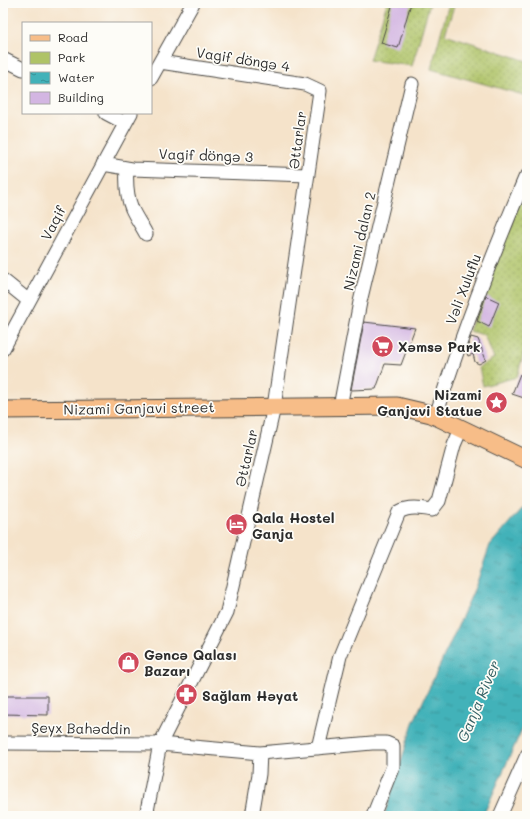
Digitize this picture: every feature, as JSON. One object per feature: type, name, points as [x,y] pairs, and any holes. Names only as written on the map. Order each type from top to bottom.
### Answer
[{"type":"main road","name":"Nizami Ganjavi street","points":[[3,410],[397,406],[436,416],[464,431],[527,460]]},
{"type":"street","points":[[152,76],[193,3]]},
{"type":"street","points":[[3,59],[22,68]]},
{"type":"street","name":"Vagif döngə 4","points":[[160,62],[305,84],[320,91]]},
{"type":"street","name":"Nizami dalan 2","points":[[340,406],[360,302],[412,84]]},
{"type":"street","name":"Əttarlar","points":[[146,816],[160,744],[227,612],[274,407],[320,91]]},
{"type":"street","points":[[110,114],[128,118]]},
{"type":"street","name":"Vaqif","points":[[3,349],[128,118]]},
{"type":"street","name":"Vagif döngə 3","points":[[103,164],[132,169],[308,175]]},
{"type":"street","points":[[127,168],[130,201],[133,210],[146,234]]},
{"type":"street","name":"Vəli Xuluflu","points":[[436,416],[450,371],[498,242],[527,176]]},
{"type":"street","points":[[3,280],[29,301]]},
{"type":"street","points":[[318,748],[340,656],[399,512],[404,509],[418,508],[432,510],[439,501],[454,445],[464,431]]},
{"type":"street","name":"Şeyx Bahəddin","points":[[3,743],[160,744],[260,753],[386,743],[393,746],[393,766],[373,816]]},
{"type":"street","points":[[252,816],[259,774],[260,753]]},
{"type":"street","points":[[500,816],[527,755]]},
{"type":"green space","points":[[387,3],[430,3],[412,66],[369,60]]},
{"type":"green space","points":[[449,3],[455,3],[445,34],[527,61],[527,96],[431,69]]},
{"type":"green space","points":[[527,180],[527,341],[517,377],[483,386],[479,367],[494,358],[484,335],[469,331]]},
{"type":"water","name":"Ganja River","points":[[527,502],[527,718],[483,816],[384,816],[413,723],[476,585],[490,545]]},
{"type":"building","points":[[393,3],[411,3],[398,48],[381,43]]},
{"type":"building","points":[[486,296],[499,302],[489,327],[477,321]]},
{"type":"building","name":"Xəmsə Park","points":[[364,322],[415,328],[401,365],[385,364],[376,389],[351,390]]},
{"type":"building","points":[[471,337],[478,339],[486,360],[479,364],[475,362],[473,354],[468,356],[466,351]]},
{"type":"building","points":[[520,374],[527,377],[527,399],[512,394]]},
{"type":"building","points":[[3,696],[48,696],[48,715],[3,714]]},
{"type":"place","name":"Xəmsə Park","points":[[382,346]]},
{"type":"place","name":"Nizami Ganjavi Statue","points":[[497,402]]},
{"type":"place","name":"Qala Hostel Ganja","points":[[236,525]]},
{"type":"place","name":"Gəncə Qalası Bazarı","points":[[129,662]]},
{"type":"place","name":"Sağlam Həyat","points":[[187,695]]}]
